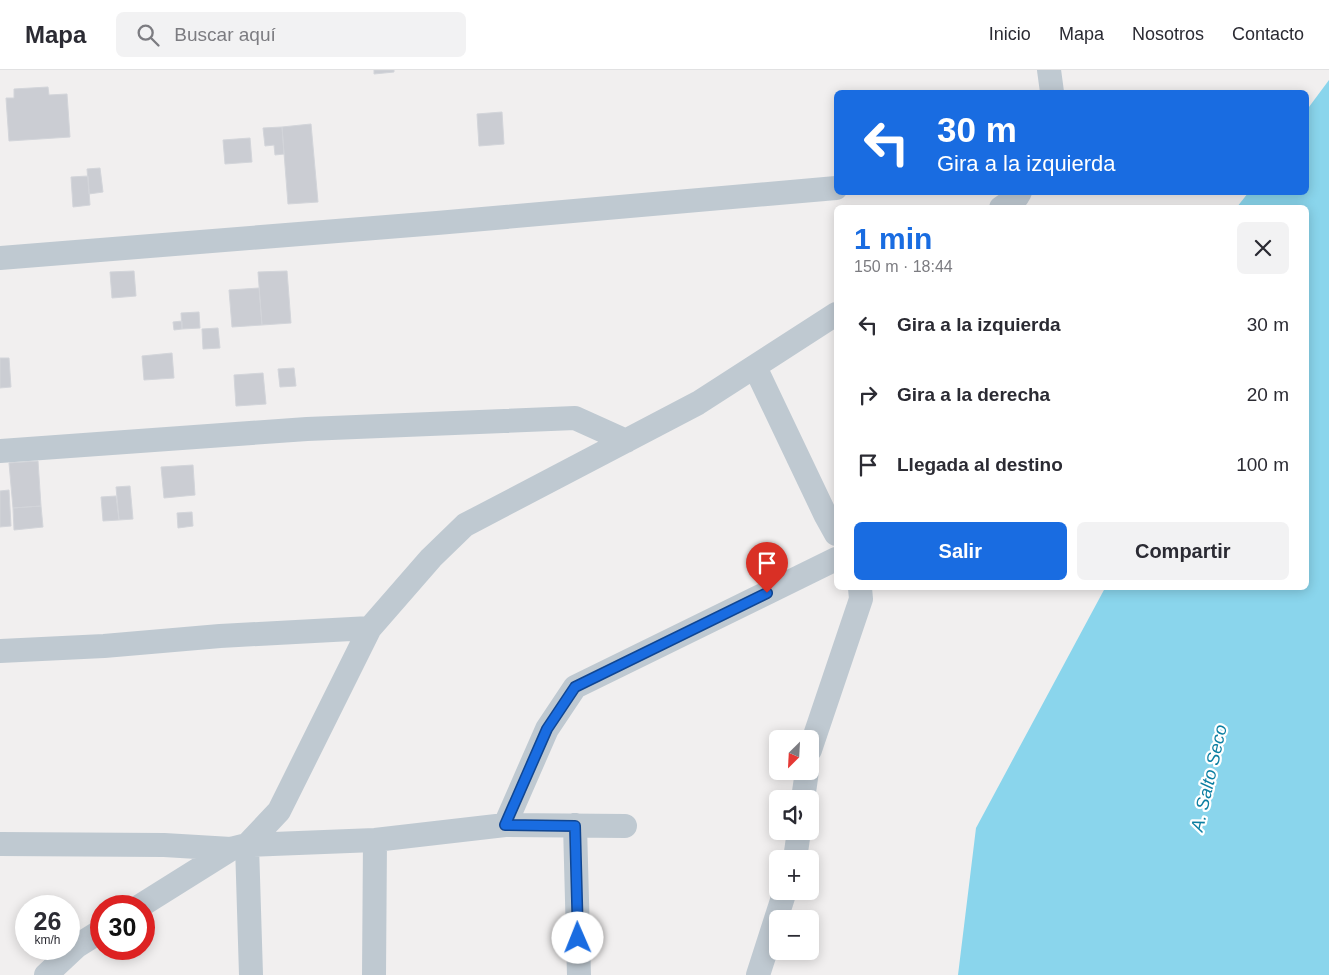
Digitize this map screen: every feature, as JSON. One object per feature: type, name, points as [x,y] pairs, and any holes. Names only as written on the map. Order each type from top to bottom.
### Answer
[{"type":"street","points":[[1049,70],[1052,90]]},
{"type":"street","points":[[0,258],[447,223],[834,188]]},
{"type":"street","points":[[155,897],[239,847],[279,811],[370,628],[431,558],[465,525],[698,403],[834,315]]},
{"type":"street","points":[[755,366],[834,530]]},
{"type":"street","points":[[0,451],[307,428],[575,418],[626,440]]},
{"type":"street","points":[[505,825],[547,729],[575,687],[834,560]]},
{"type":"street","points":[[817,730],[861,599],[860,590]]},
{"type":"street","points":[[0,651],[370,628]]},
{"type":"street","points":[[0,844],[239,847],[375,840],[505,825],[625,826]]},
{"type":"street","points":[[575,826],[579,975]]},
{"type":"street","points":[[374,975],[375,840]]},
{"type":"street","points":[[239,847],[251,975]]},
{"type":"street","points":[[758,975],[782,900]]},
{"type":"street","points":[[46,975],[77,946],[90,937]]},
{"type":"water","name":"A. Salto Seco","points":[[1329,80],[1329,975],[958,975],[976,828],[1104,590],[1309,590],[1309,205],[1239,205],[1246,195],[1309,195],[1309,107]]},
{"type":"building","points":[[374,70],[394,70],[394,72],[374,74]]},
{"type":"building","points":[[48,87],[49,95],[67,94],[70,137],[9,141],[6,98],[14,98],[14,89]]},
{"type":"building","points":[[502,112],[504,144],[479,146],[477,114]]},
{"type":"building","points":[[311,124],[318,202],[288,204],[282,127]]},
{"type":"building","points":[[282,127],[284,154],[275,155],[274,145],[265,146],[263,128]]},
{"type":"building","points":[[250,138],[252,162],[225,164],[223,140]]},
{"type":"building","points":[[100,168],[103,192],[89,194],[87,169]]},
{"type":"building","points":[[88,176],[90,205],[73,207],[71,177]]},
{"type":"building","points":[[134,271],[136,296],[112,298],[110,272]]},
{"type":"building","points":[[287,271],[291,323],[262,325],[258,272]]},
{"type":"building","points":[[259,288],[262,325],[232,327],[229,290]]},
{"type":"building","points":[[199,312],[200,328],[182,329],[181,313]]},
{"type":"building","points":[[182,321],[182,329],[174,330],[173,322]]},
{"type":"building","points":[[218,328],[220,348],[203,349],[202,329]]},
{"type":"building","points":[[172,353],[174,378],[144,380],[142,356]]},
{"type":"building","points":[[0,358],[9,358],[11,387],[0,388]]},
{"type":"building","points":[[294,368],[296,386],[280,387],[278,369]]},
{"type":"building","points":[[263,373],[266,404],[236,406],[234,375]]},
{"type":"building","points":[[38,461],[41,506],[13,508],[9,463]]},
{"type":"building","points":[[193,465],[195,495],[164,498],[161,467]]},
{"type":"building","points":[[130,486],[133,519],[119,520],[116,487]]},
{"type":"building","points":[[9,490],[11,526],[0,527],[0,491]]},
{"type":"building","points":[[116,496],[119,520],[103,521],[101,497]]},
{"type":"building","points":[[41,506],[43,527],[14,530],[13,508]]},
{"type":"building","points":[[192,512],[193,526],[178,528],[177,513]]},
{"type":"route","points":[[578,938],[575,826],[505,825],[547,729],[575,687],[767,593]]}]
